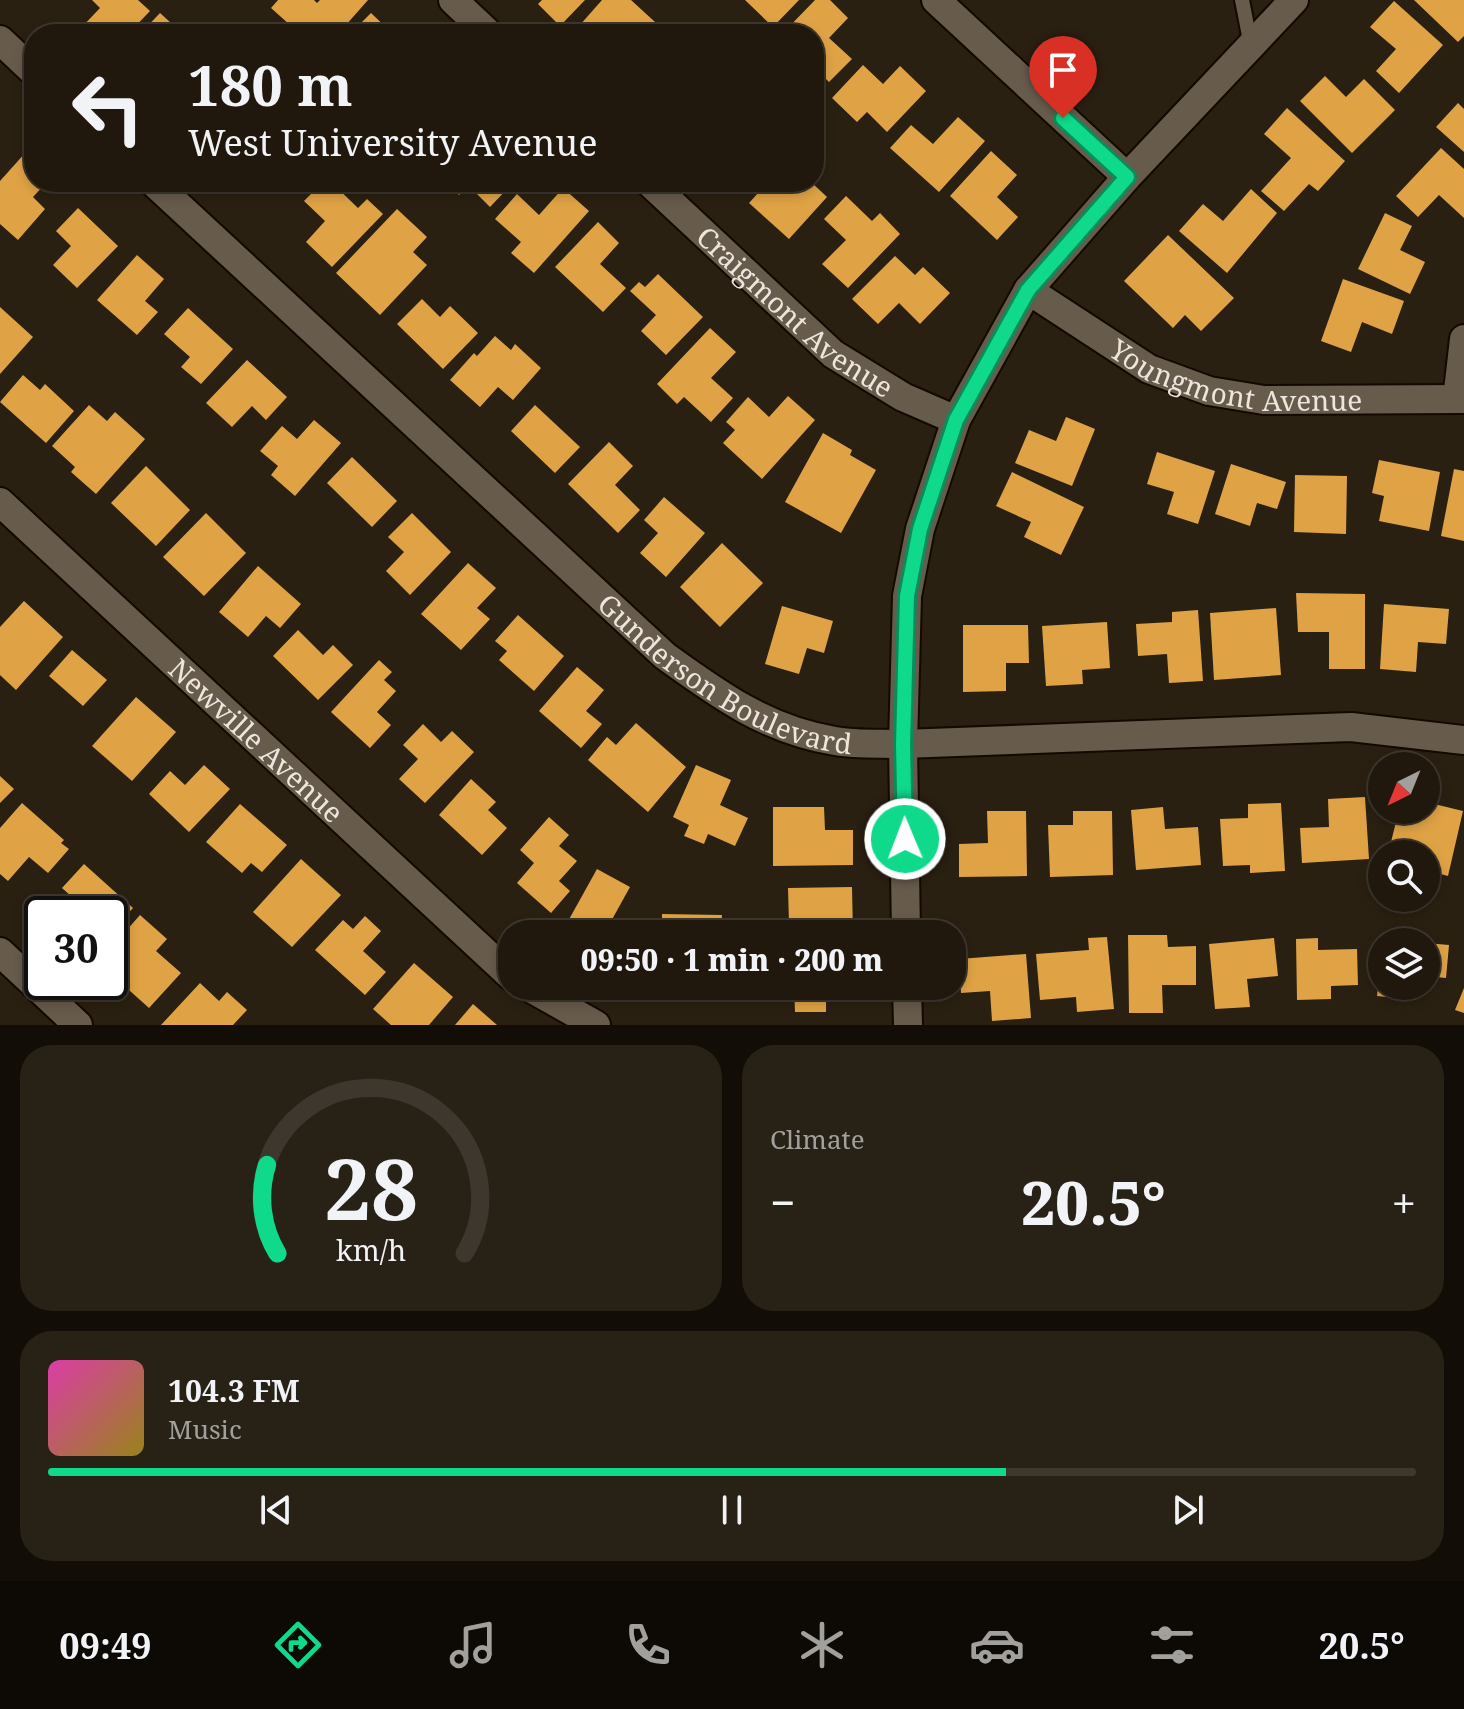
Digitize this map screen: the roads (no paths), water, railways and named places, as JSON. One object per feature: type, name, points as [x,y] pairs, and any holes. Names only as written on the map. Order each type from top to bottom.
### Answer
[{"type":"street","points":[[453,0],[478,24]]},
{"type":"street","points":[[936,0],[1127,177]]},
{"type":"street","points":[[906,920],[903,744],[907,596],[920,529],[956,420],[1028,290],[1127,177],[1294,0]]},
{"type":"street","points":[[0,40],[24,63]]},
{"type":"street","name":"Gunderson Boulevard","points":[[164,192],[665,656],[728,702],[780,727],[836,741],[903,744],[1351,727],[1464,740]]},
{"type":"street","name":"Craigmont Avenue","points":[[660,192],[833,354],[903,397],[956,420]]},
{"type":"street","name":"Youngmont Avenue","points":[[1028,290],[1149,369],[1209,391],[1264,400],[1461,399]]},
{"type":"street","points":[[1461,399],[1464,339]]},
{"type":"street","name":"Newville Avenue","points":[[0,502],[498,964]]},
{"type":"street","points":[[0,952],[78,1025]]},
{"type":"street","points":[[552,1000],[596,1025]]},
{"type":"street","points":[[907,1000],[908,1025]]},
{"type":"lane","points":[[1242,0],[1251,46]]}]
